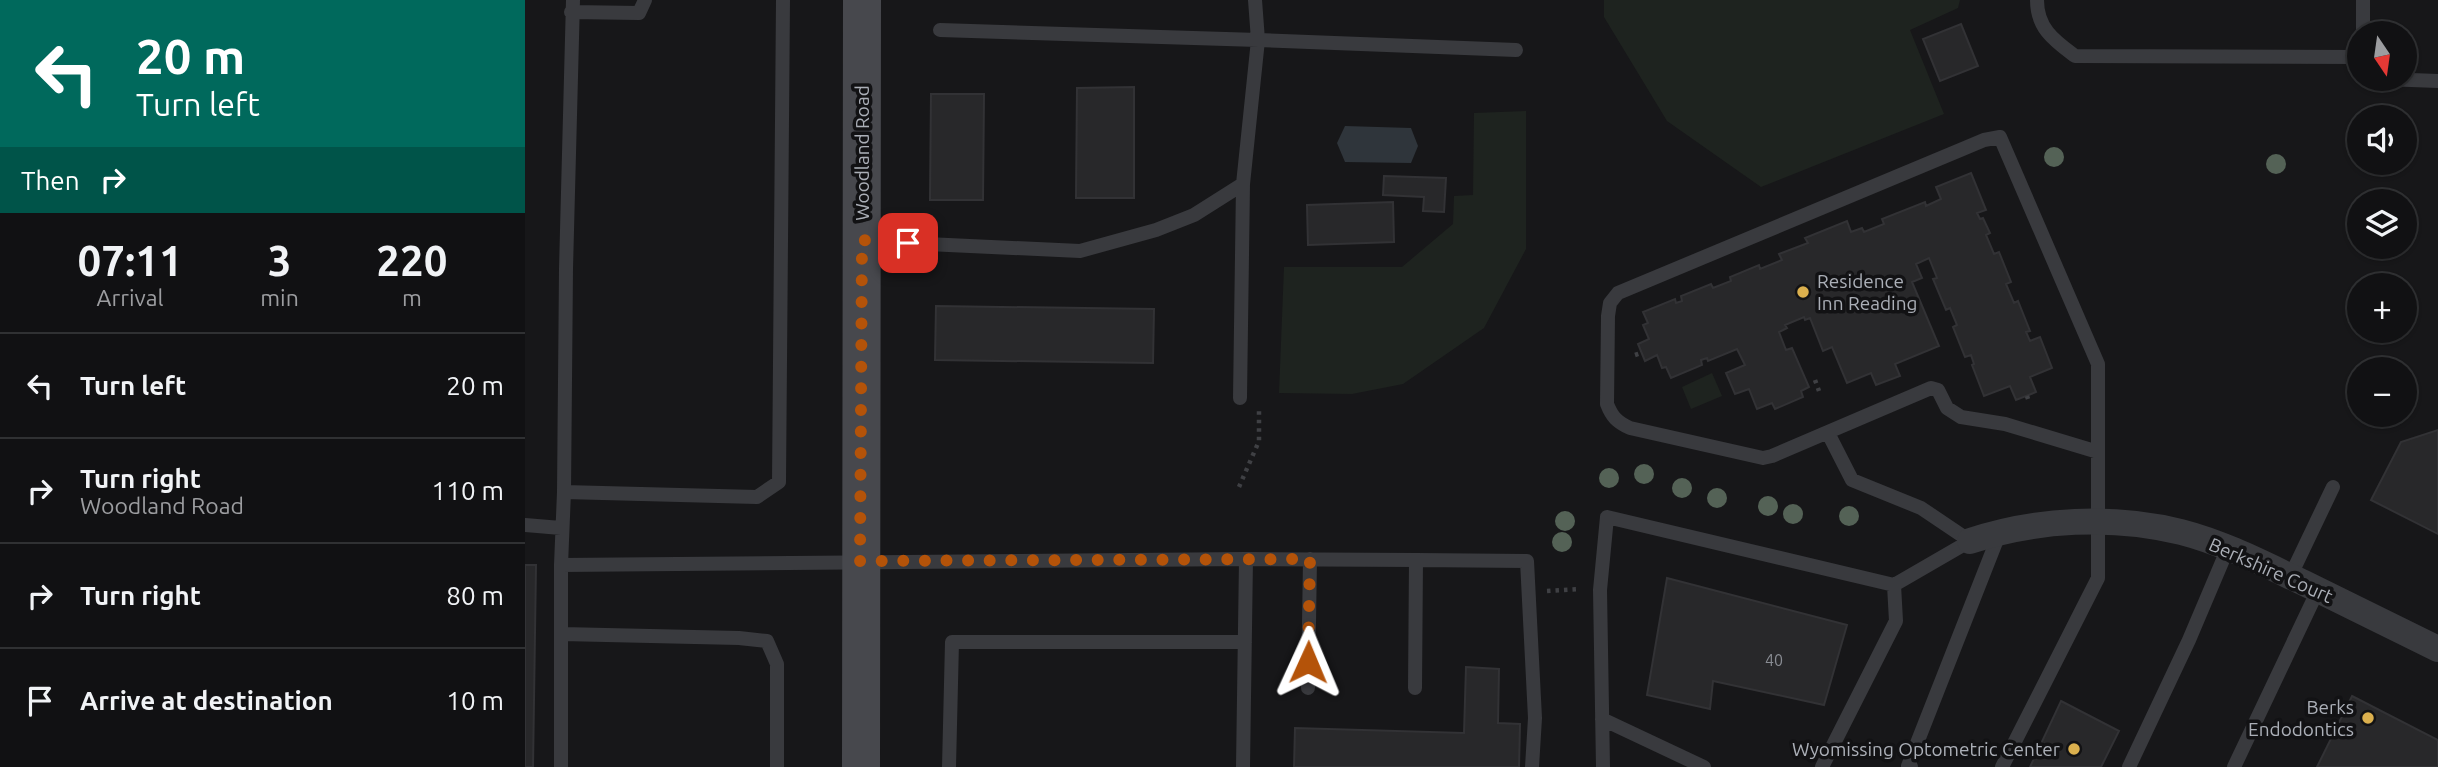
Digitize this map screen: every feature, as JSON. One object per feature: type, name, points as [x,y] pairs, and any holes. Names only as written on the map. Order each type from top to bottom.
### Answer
[{"type":"main road","name":"Woodland Road","points":[[861,767],[862,0]]},
{"type":"street","name":"Berkshire Court","points":[[1970,541],[2001,531],[2049,523],[2145,526],[2180,532],[2228,548],[2438,649]]},
{"type":"lane","points":[[561,767],[561,528],[564,492],[572,6],[639,13],[645,0]]},
{"type":"lane","points":[[564,492],[757,498],[779,482],[783,0]]},
{"type":"lane","points":[[1240,398],[1244,184],[1258,40],[1255,0]]},
{"type":"lane","points":[[2037,0],[2048,36],[2075,55],[2347,57]]},
{"type":"lane","points":[[2363,0],[2363,21]]},
{"type":"lane","points":[[940,30],[1516,50]]},
{"type":"lane","points":[[2417,80],[2438,81]]},
{"type":"lane","points":[[2002,767],[2098,578],[2098,453],[2098,364],[2000,137],[1984,140],[1618,293],[1610,303],[1607,404],[1612,416],[1630,428],[1763,458],[1779,454],[1931,388],[1938,390],[1947,408],[1961,417],[2005,424],[2098,453]]},
{"type":"lane","points":[[862,240],[1080,251],[1156,230],[1194,215],[1244,184]]},
{"type":"lane","points":[[1603,767],[1600,590],[1607,517],[1894,585],[1970,541],[1921,508],[1852,480],[1828,433]]},
{"type":"lane","points":[[2290,577],[2333,487]]},
{"type":"lane","points":[[525,525],[561,528]]},
{"type":"lane","points":[[1911,767],[1908,766],[2001,531]]},
{"type":"lane","points":[[2129,767],[2189,640],[2228,548]]},
{"type":"lane","points":[[1243,767],[1247,559]]},
{"type":"lane","points":[[561,565],[1247,559],[1527,561],[1535,718],[1532,767]]},
{"type":"lane","points":[[1308,688],[1310,559]]},
{"type":"lane","points":[[1415,688],[1416,559]]},
{"type":"lane","points":[[1822,767],[1896,621],[1894,585]]},
{"type":"lane","points":[[2234,767],[2318,590]]},
{"type":"lane","points":[[562,634],[767,641],[777,664],[777,767]]},
{"type":"lane","points":[[949,767],[952,642],[1245,642]]},
{"type":"lane","points":[[1602,719],[1704,767]]},
{"type":"path","points":[[1815,380],[1819,391]]},
{"type":"path","points":[[1239,487],[1259,441],[1259,422]]},
{"type":"path","points":[[1529,593],[1600,590]]},
{"type":"shaded area","points":[[1604,0],[1960,0],[1958,8],[1910,30],[1944,114],[1761,187],[1667,121],[1604,17]]},
{"type":"shaded area","points":[[1526,111],[1526,249],[1484,328],[1403,384],[1352,394],[1279,393],[1284,267],[1402,267],[1453,224],[1454,196],[1473,195],[1474,113]]},
{"type":"shaded area","points":[[1345,126],[1411,128],[1418,146],[1411,163],[1345,162],[1337,143]]},
{"type":"shaded area","points":[[1712,373],[1722,396],[1691,409],[1682,387]]},
{"type":"building","points":[[1961,24],[1978,66],[1940,81],[1923,39]]},
{"type":"building","points":[[1134,87],[1134,198],[1076,198],[1077,88]]},
{"type":"building","points":[[931,94],[984,94],[983,200],[930,200]]},
{"type":"building","name":"Residence Inn Reading","points":[[1971,173],[1986,210],[1977,213],[1980,219],[1983,218],[1990,233],[1986,235],[1994,254],[1999,252],[2011,282],[2006,284],[2014,303],[2018,301],[2030,331],[2026,332],[2030,341],[2040,337],[2052,368],[2030,377],[2036,392],[2016,400],[2010,386],[1984,396],[1971,355],[1965,357],[1953,327],[1957,325],[1950,308],[1946,310],[1933,279],[1937,278],[1929,258],[1916,264],[1922,278],[1912,282],[1939,346],[1895,364],[1900,376],[1876,385],[1871,373],[1847,383],[1832,347],[1823,351],[1810,318],[1805,320],[1804,317],[1785,325],[1787,328],[1779,332],[1786,350],[1792,348],[1809,387],[1801,391],[1803,397],[1775,409],[1772,403],[1757,409],[1749,389],[1735,394],[1726,373],[1745,365],[1737,349],[1708,361],[1707,358],[1701,360],[1702,365],[1671,378],[1666,367],[1662,368],[1657,355],[1645,361],[1638,344],[1649,339],[1643,325],[1648,323],[1643,312],[1675,299],[1676,303],[1682,301],[1681,296],[1711,284],[1713,288],[1731,281],[1730,277],[1759,265],[1760,269],[1782,260],[1779,254],[1808,243],[1805,238],[1847,221],[1851,232],[1862,228],[1864,232],[1884,224],[1882,219],[1925,202],[1926,206],[1941,199],[1936,187]]},
{"type":"building","points":[[1384,176],[1446,178],[1444,212],[1423,211],[1424,197],[1383,195]]},
{"type":"building","points":[[1393,202],[1394,242],[1308,245],[1307,205]]},
{"type":"building","points":[[936,306],[1154,309],[1153,363],[935,360]]},
{"type":"building","points":[[2438,430],[2438,534],[2371,500],[2401,442]]},
{"type":"building","points":[[525,565],[536,565],[533,767],[525,767]]},
{"type":"building","points":[[1667,578],[1847,625],[1824,705],[1713,681],[1710,709],[1647,695]]},
{"type":"building","points":[[1466,667],[1499,669],[1498,723],[1520,724],[1519,767],[1294,767],[1295,728],[1464,733]]},
{"type":"building","name":"Berks Endodontics","points":[[2352,696],[2438,740],[2438,767],[2317,767]]},
{"type":"building","name":"Wyomissing Optometric Center","points":[[2061,701],[2119,731],[2101,767],[2030,767]]},
{"type":"place","name":"Residence Inn Reading","points":[[1803,292]]},
{"type":"place","name":"Berks Endodontics","points":[[2368,718]]},
{"type":"place","name":"Wyomissing Optometric Center","points":[[2074,749]]},
{"type":"route","points":[[908,243],[862,240],[860,561],[1310,559],[1308,662]]}]
